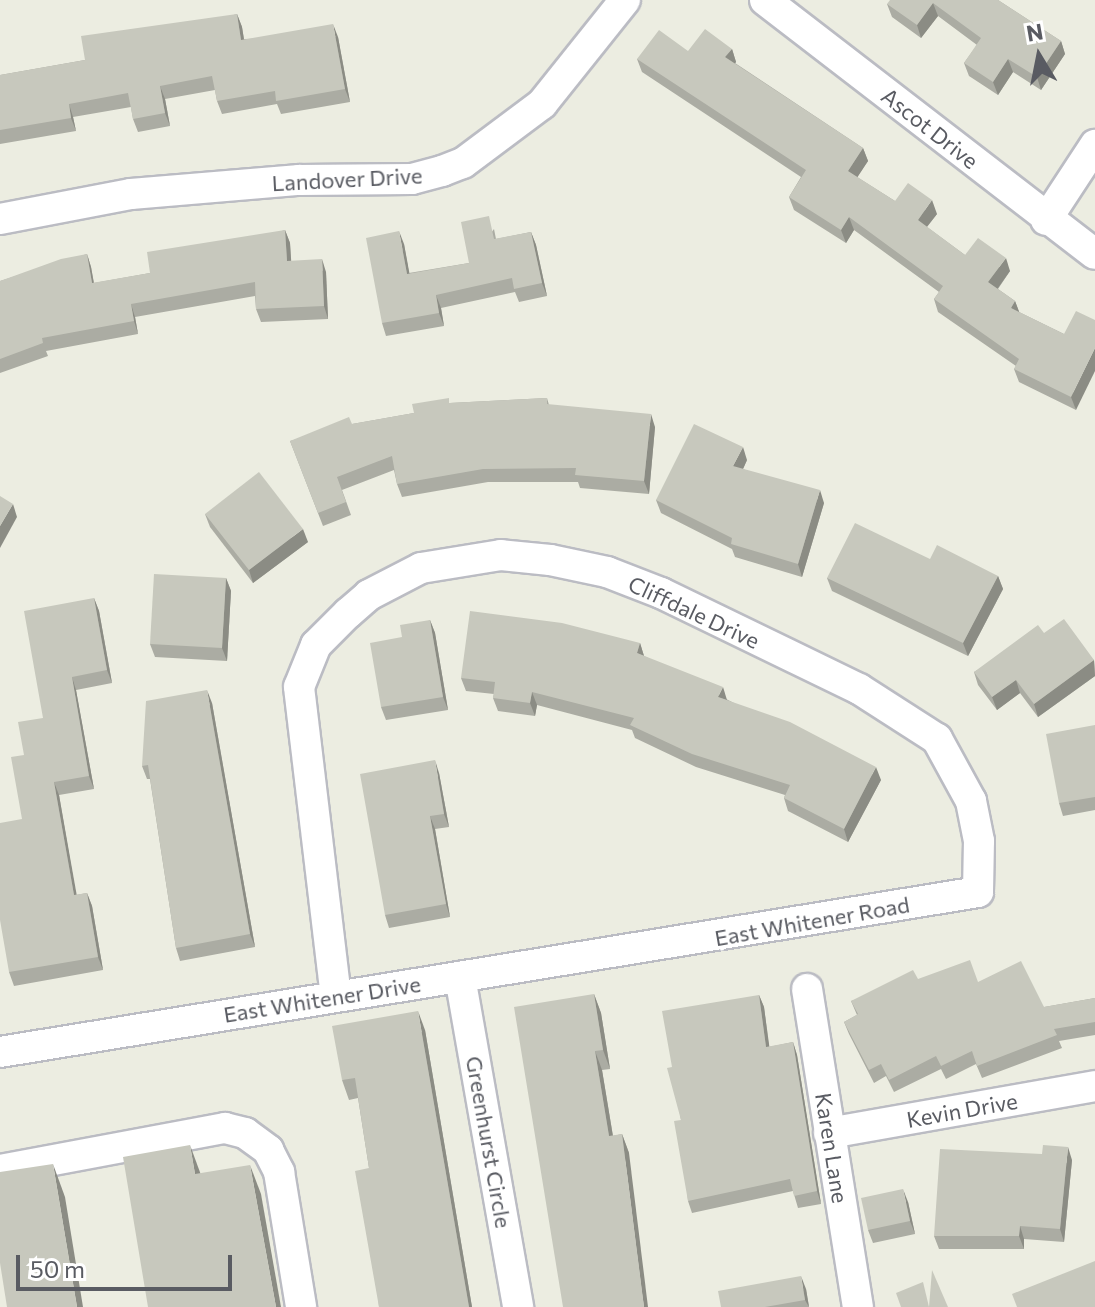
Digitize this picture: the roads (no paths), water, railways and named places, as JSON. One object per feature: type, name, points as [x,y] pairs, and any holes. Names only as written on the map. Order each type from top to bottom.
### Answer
[{"type":"street","name":"Landover Drive","points":[[0,219],[131,194],[299,180],[412,179],[442,171],[463,163],[542,104],[625,0]]},
{"type":"street","name":"Ascot Drive","points":[[765,0],[1046,220],[1095,254]]},
{"type":"street","points":[[1046,220],[1095,145]]},
{"type":"street","name":"Cliffdale Drive","points":[[336,996],[301,735],[299,687],[305,665],[316,645],[369,595],[421,568],[453,559],[501,555],[607,572],[661,593],[896,712],[937,739],[971,801],[979,841],[978,892]]},
{"type":"street","name":"East Whitener Road","points":[[645,950],[978,892]]},
{"type":"street","name":"East Whitener Drive","points":[[0,1052],[336,996],[645,950]]},
{"type":"street","name":"Greenhurst Circle","points":[[460,977],[518,1307]]},
{"type":"street","name":"Karen Lane","points":[[807,989],[858,1307]]},
{"type":"street","name":"Kevin Drive","points":[[829,1133],[1095,1086]]},
{"type":"street","points":[[0,1170],[225,1128],[245,1133],[268,1150],[279,1172],[301,1307]]}]
